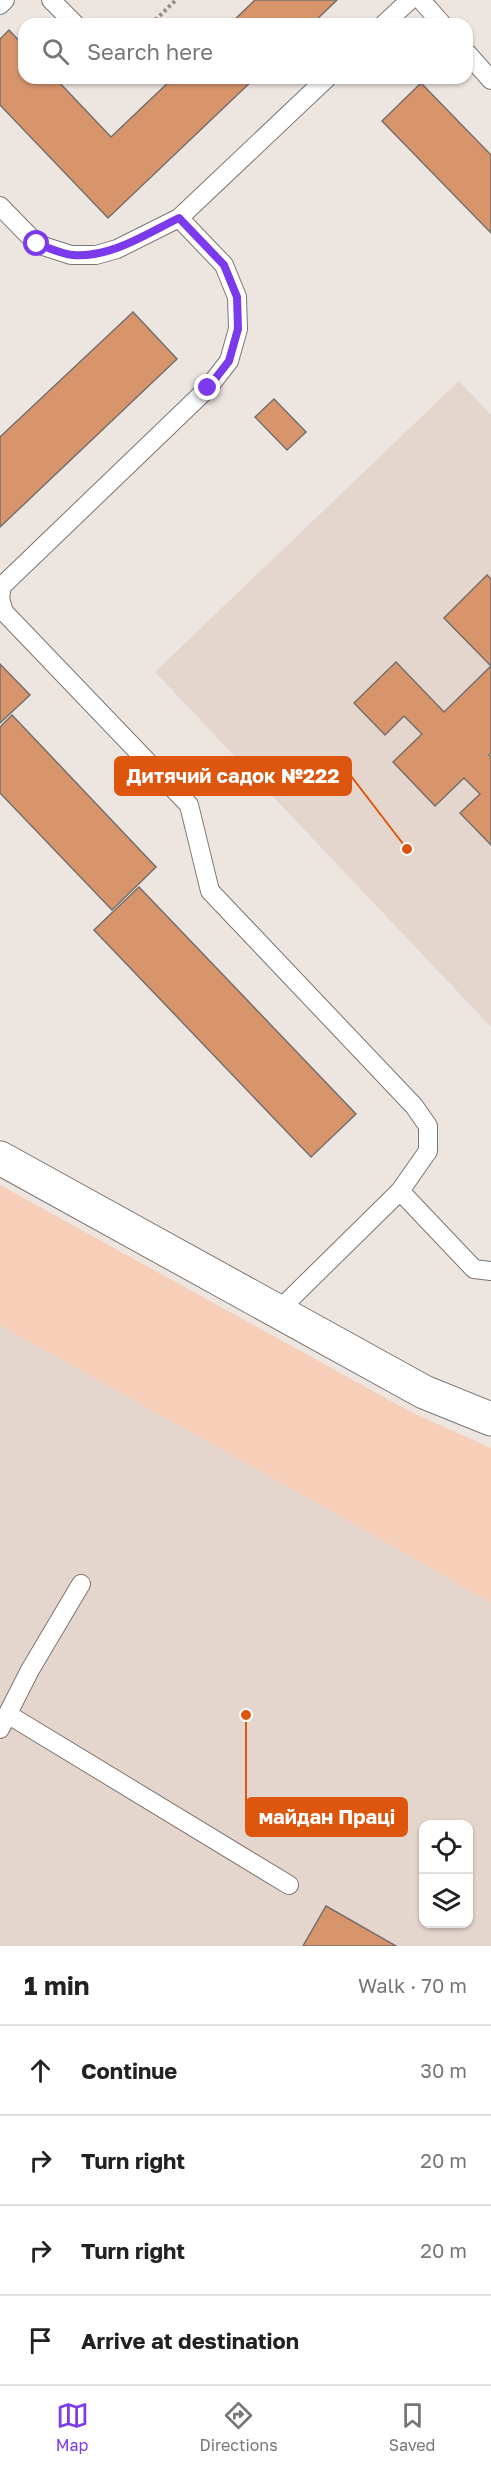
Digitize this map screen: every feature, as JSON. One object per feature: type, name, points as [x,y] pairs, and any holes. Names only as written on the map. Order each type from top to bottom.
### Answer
[{"type":"street","points":[[0,1158],[424,1392],[491,1419]]},
{"type":"lane","points":[[0,5],[5,0]]},
{"type":"lane","points":[[51,0],[69,18]]},
{"type":"lane","points":[[390,18],[410,0]]},
{"type":"lane","points":[[421,0],[437,18]]},
{"type":"lane","points":[[473,59],[491,80]]},
{"type":"lane","points":[[0,206],[37,244],[71,255],[96,255],[117,249],[179,218],[321,84]]},
{"type":"lane","points":[[179,218],[224,265],[237,297],[238,329],[229,361],[208,388],[2,586],[0,598],[4,612],[189,805],[210,891],[414,1106],[428,1126],[428,1151],[400,1191],[278,1311]]},
{"type":"lane","points":[[400,1191],[474,1269],[491,1270]]},
{"type":"lane","points":[[81,1584],[30,1670],[4,1722],[289,1885]]},
{"type":"path","points":[[157,18],[176,0]]},
{"type":"shaded area","points":[[459,381],[491,415],[491,1027],[155,672]]},
{"type":"shaded area","points":[[0,1185],[409,1411],[491,1448],[491,1603],[0,1325]]},
{"type":"shaded area","points":[[0,1325],[491,1603],[491,1946],[0,1946]]},
{"type":"building","points":[[255,0],[337,0],[318,18],[236,18]]},
{"type":"building","points":[[9,30],[18,40],[18,84],[61,84],[111,137],[167,84],[249,84],[108,218],[0,105],[0,39]]},
{"type":"building","points":[[422,84],[491,155],[491,233],[382,121]]},
{"type":"building","points":[[133,312],[177,359],[0,527],[0,437]]},
{"type":"building","points":[[274,399],[306,432],[287,450],[255,417]]},
{"type":"building","points":[[487,575],[491,579],[491,666],[444,618]]},
{"type":"building","points":[[396,662],[444,712],[491,666],[491,753],[489,755],[491,757],[491,845],[460,813],[480,794],[464,778],[435,806],[393,762],[422,734],[404,716],[385,735],[354,703]]},
{"type":"building","points":[[0,664],[30,695],[0,723]]},
{"type":"building","points":[[12,715],[156,867],[112,910],[0,793],[0,727]]},
{"type":"building","points":[[139,887],[356,1114],[311,1157],[94,930]]},
{"type":"building","points":[[326,1906],[396,1946],[303,1946]]},
{"type":"place","name":"Дитячий садок №222","points":[[407,849]]},
{"type":"place","name":"майдан Праці","points":[[246,1715]]},
{"type":"route","points":[[37,244],[71,255],[96,255],[117,249],[179,218],[224,265],[237,297],[238,329],[229,361],[208,388]]}]
